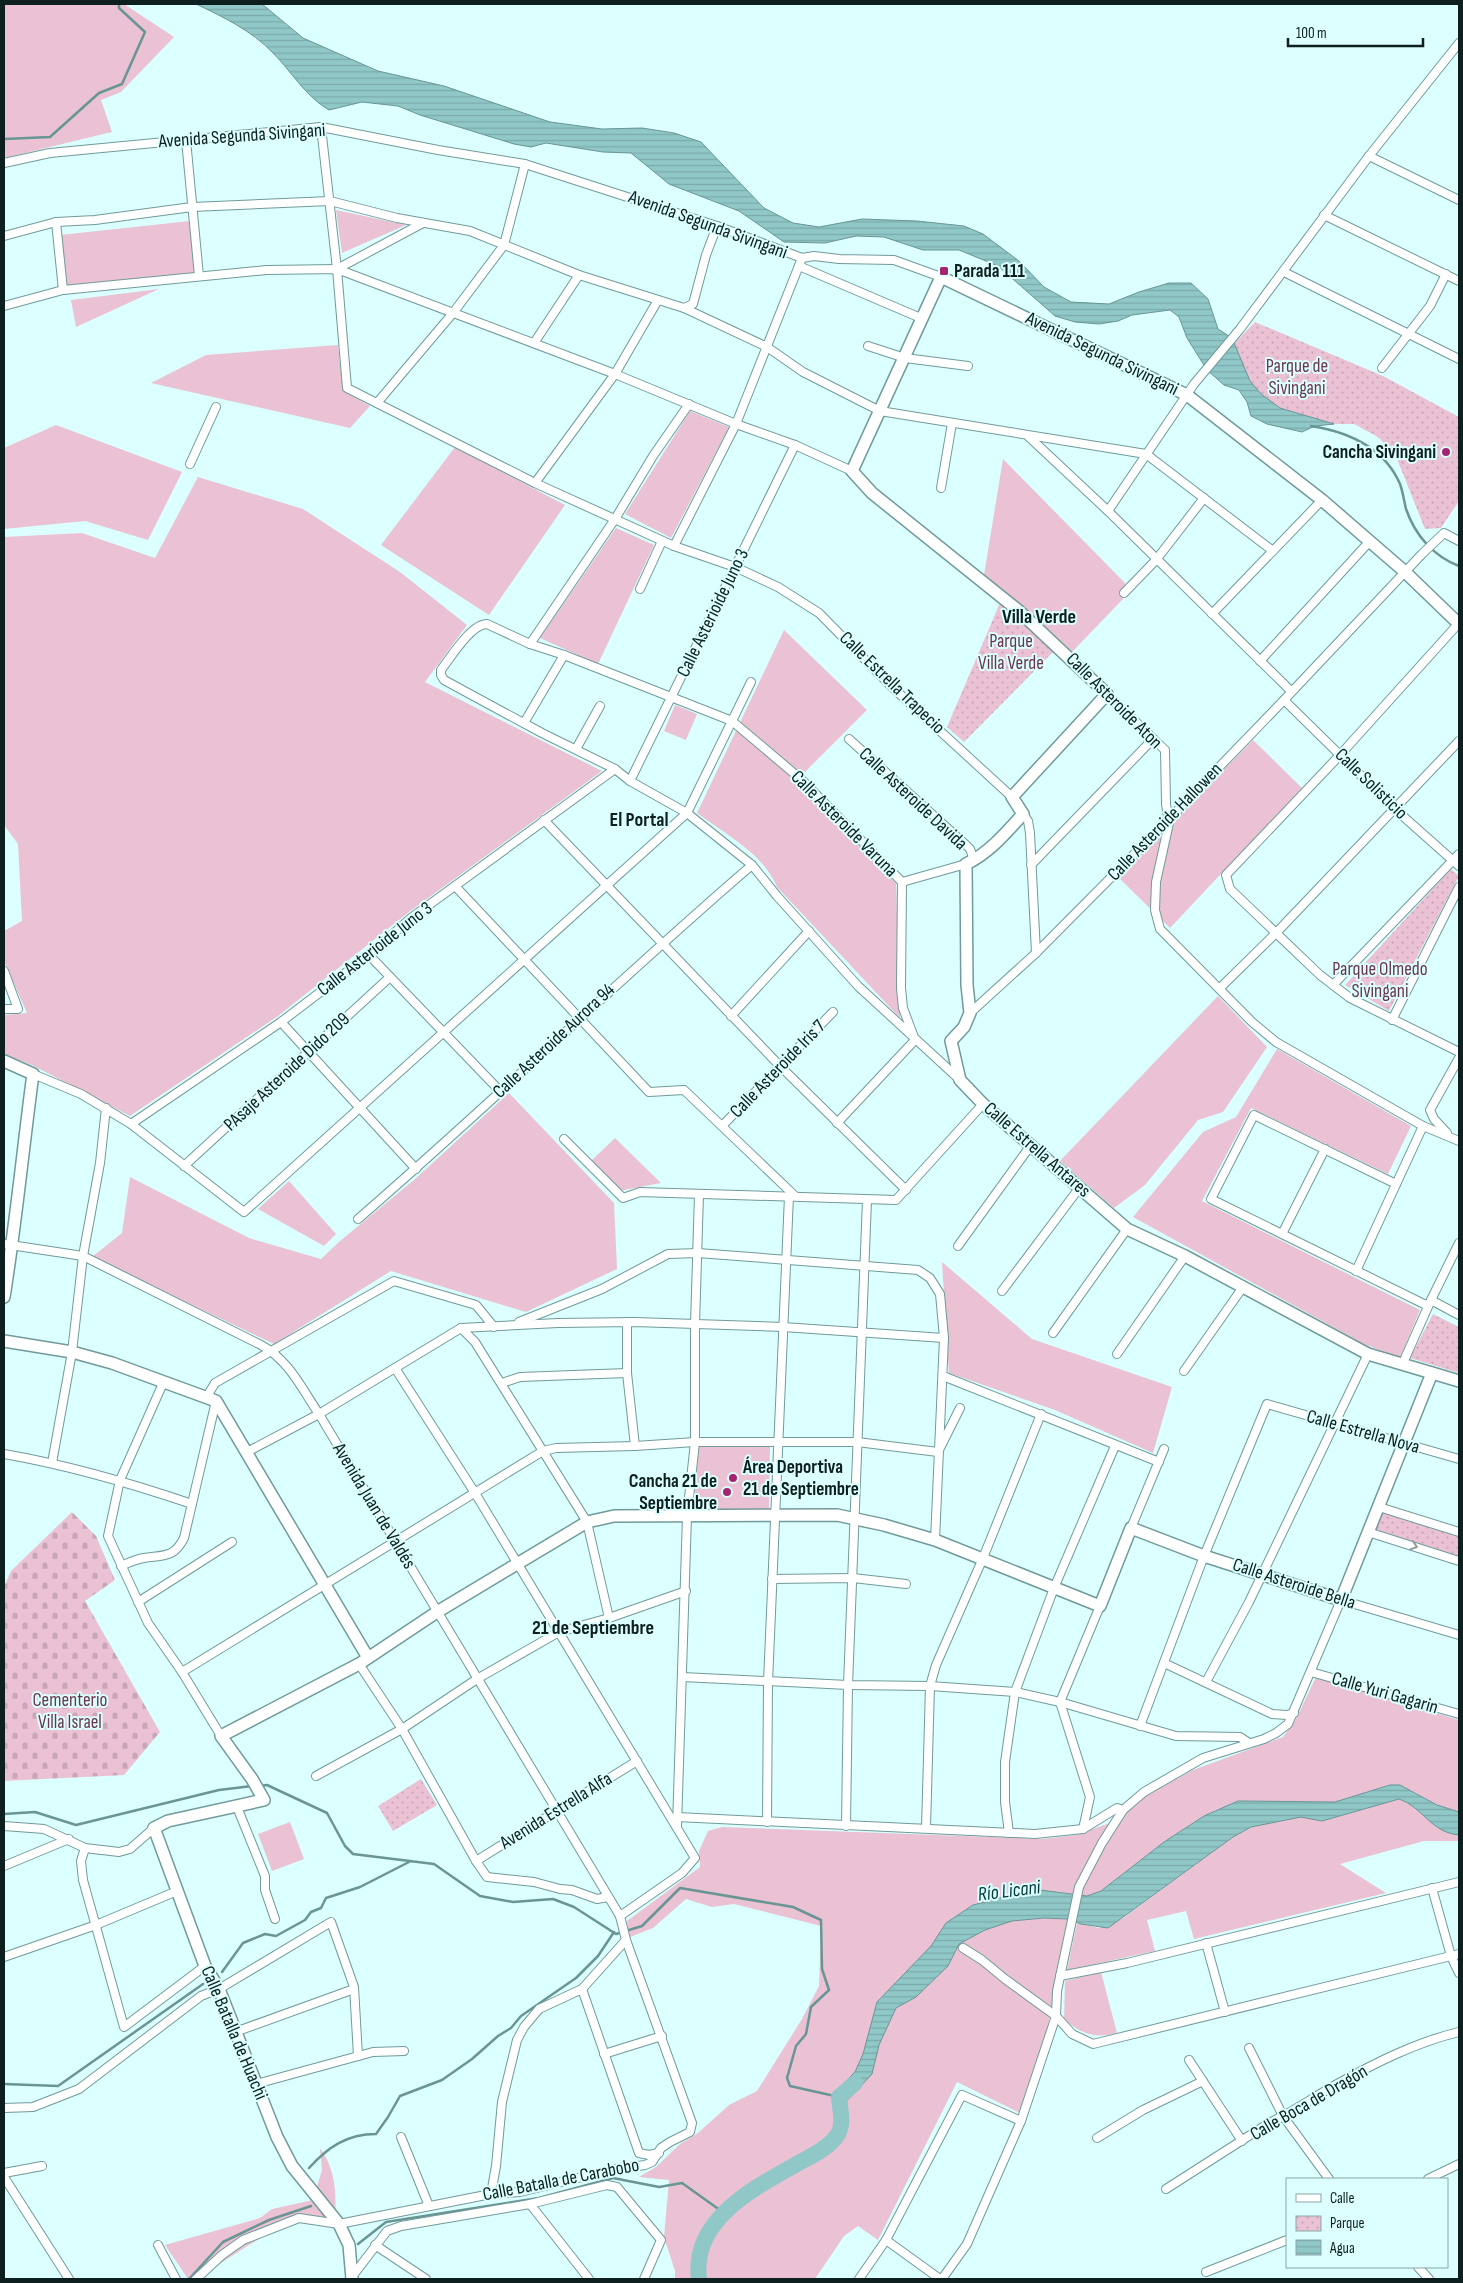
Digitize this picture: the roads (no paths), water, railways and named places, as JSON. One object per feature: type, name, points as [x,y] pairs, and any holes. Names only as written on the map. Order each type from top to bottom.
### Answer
[{"type":"street","points":[[1108,511],[1194,384],[1284,272],[1369,156],[1459,43]]},
{"type":"street","points":[[321,127],[337,269]]},
{"type":"street","name":"Avenida Segunda Sivingani","points":[[4,163],[50,153],[321,127],[438,150],[525,164],[717,226],[800,262],[814,256],[839,259],[894,260],[941,277],[1187,395],[1322,500],[1404,571],[1459,623]]},
{"type":"street","points":[[186,140],[199,276]]},
{"type":"street","points":[[1369,156],[1459,200]]},
{"type":"street","points":[[378,403],[453,313],[504,245],[525,164]]},
{"type":"street","points":[[4,236],[56,222],[94,220],[192,207],[330,201],[424,223],[470,231],[579,275],[684,308],[766,347],[802,372],[880,411],[1146,454],[1272,551]]},
{"type":"street","points":[[1324,215],[1459,281]]},
{"type":"street","points":[[56,222],[64,290]]},
{"type":"street","points":[[337,269],[424,223]]},
{"type":"street","points":[[684,308],[693,304],[706,255],[717,226]]},
{"type":"street","points":[[674,546],[736,424],[800,262],[923,320]]},
{"type":"street","points":[[4,306],[64,290],[267,270],[337,269],[615,374],[736,424],[795,445],[852,471],[923,320],[941,277]]},
{"type":"street","name":"Calle Estrella Trapecio","points":[[337,269],[347,388],[536,483],[674,546],[735,567],[778,587],[819,613],[890,686],[1012,796],[1028,822],[1030,833],[1036,953]]},
{"type":"street","points":[[1284,272],[1459,359]]},
{"type":"street","points":[[1382,368],[1430,306],[1446,274]]},
{"type":"street","points":[[534,343],[579,275]]},
{"type":"street","points":[[536,483],[615,374],[658,300]]},
{"type":"street","points":[[868,346],[905,358],[968,366]]},
{"type":"street","points":[[689,404],[653,456],[615,519],[530,644],[564,655],[732,721]]},
{"type":"street","points":[[190,464],[216,407]]},
{"type":"street","points":[[941,488],[952,423]]},
{"type":"street","points":[[1028,436],[1108,511],[1292,691]]},
{"type":"street","name":"Calle Asterioide Juno 3","points":[[630,781],[672,699],[795,445]]},
{"type":"street","name":"Calle Asteroide Aton","points":[[852,471],[872,493],[1019,611],[1165,750],[1168,833],[1156,882],[1156,919],[1160,929],[1252,1022],[1276,1042],[1422,1126],[1459,1141]]},
{"type":"street","points":[[1124,593],[1156,560],[1204,498]]},
{"type":"street","points":[[1212,614],[1322,500]]},
{"type":"street","name":"Calle Asteroide Hallowen","points":[[960,1080],[951,1041],[964,1027],[970,1013],[1036,953],[1284,700],[1404,571],[1435,541],[1444,533],[1459,541]]},
{"type":"street","points":[[640,589],[662,540]]},
{"type":"street","points":[[1260,661],[1370,541]]},
{"type":"street","points":[[1459,623],[1340,755],[1226,875],[1230,889],[1333,985],[1350,998],[1459,1052]]},
{"type":"street","name":"Calle Estrella Antares","points":[[530,644],[487,624],[482,624],[469,634],[441,670],[441,676],[444,680],[524,723],[615,769],[630,781],[687,813],[752,865],[777,896],[858,986],[960,1080],[983,1104],[1127,1229],[1185,1256],[1368,1354],[1459,1381]]},
{"type":"street","points":[[524,723],[564,655]]},
{"type":"street","points":[[4,1061],[81,1094],[106,1108],[131,1124],[244,1212],[361,1109],[687,813],[751,682]]},
{"type":"street","points":[[1012,796],[1107,694]]},
{"type":"street","name":"Calle Solisticio","points":[[1284,700],[1396,810],[1456,863]]},
{"type":"street","points":[[576,750],[600,706]]},
{"type":"street","name":"Calle Asteroide Varuna","points":[[732,721],[803,781],[902,882],[901,988],[904,1008],[915,1040]]},
{"type":"street","points":[[1031,865],[1153,738]]},
{"type":"street","name":"Calle Asteroide Davida","points":[[849,739],[970,849],[967,985],[970,1013]]},
{"type":"street","points":[[1220,988],[1396,810],[1459,741]]},
{"type":"street","name":"Calle Asterioide Juno 3","points":[[131,1124],[281,1022],[369,955],[411,918],[615,769]]},
{"type":"street","points":[[902,882],[970,862],[1002,837],[1023,814]]},
{"type":"street","points":[[544,820],[731,1016],[906,1190]]},
{"type":"street","points":[[1333,985],[1456,863],[1459,854]]},
{"type":"street","name":"Calle Asteroide Aurora 94","points":[[358,1219],[416,1169],[661,942],[752,865]]},
{"type":"street","points":[[455,886],[649,1092],[684,1090],[792,1196]]},
{"type":"street","points":[[1392,1020],[1459,887]]},
{"type":"street","points":[[731,1016],[810,931]]},
{"type":"street","points":[[369,955],[500,1091]]},
{"type":"street","points":[[4,971],[18,1009],[4,1009]]},
{"type":"street","name":"PAsaje Asteroide Dido 209","points":[[184,1166],[390,977]]},
{"type":"street","name":"Calle Asteroide Iris 7","points":[[722,1126],[833,1012]]},
{"type":"street","points":[[281,1022],[416,1169]]},
{"type":"street","points":[[837,1123],[915,1040]]},
{"type":"street","points":[[1449,1136],[1438,1124],[1430,1110],[1459,1058]]},
{"type":"street","points":[[4,1296],[8,1244],[18,1188],[33,1074]]},
{"type":"street","points":[[564,1139],[622,1198],[640,1192],[896,1200],[983,1104]]},
{"type":"street","points":[[52,1462],[72,1352],[83,1256],[100,1162],[106,1108]]},
{"type":"street","points":[[1396,1184],[1254,1115],[1211,1199],[1356,1271],[1459,1315]]},
{"type":"street","points":[[1356,1271],[1422,1126]]},
{"type":"street","points":[[958,1246],[1031,1145]]},
{"type":"street","points":[[1282,1234],[1325,1149]]},
{"type":"street","points":[[1002,1291],[1080,1188]]},
{"type":"street","points":[[677,1826],[687,1516],[695,1442],[695,1324],[699,1194]]},
{"type":"street","points":[[766,1822],[768,1682],[782,1327],[792,1196]]},
{"type":"street","points":[[846,1826],[848,1685],[866,1265],[867,1200]]},
{"type":"street","points":[[1053,1333],[1127,1229]]},
{"type":"street","points":[[1402,1365],[1429,1303],[1459,1243]]},
{"type":"street","name":"Avenida Juan de Valdés","points":[[8,1244],[83,1256],[272,1351],[289,1367],[620,1916],[626,1940]]},
{"type":"street","points":[[512,1325],[602,1289],[668,1254],[698,1253],[918,1270],[930,1278],[940,1294],[944,1338],[935,1540]]},
{"type":"street","points":[[1117,1354],[1185,1256]]},
{"type":"street","points":[[121,1566],[142,1558],[172,1553],[179,1547],[184,1538],[215,1383],[394,1281],[476,1305],[494,1327]]},
{"type":"street","points":[[1184,1371],[1242,1287]]},
{"type":"street","points":[[247,1452],[319,1414],[461,1328],[628,1322],[782,1327],[944,1338]]},
{"type":"street","points":[[628,1322],[627,1373],[635,1446]]},
{"type":"street","points":[[461,1328],[475,1342],[502,1383],[587,1522],[609,1618]]},
{"type":"street","points":[[4,1341],[72,1352],[164,1381],[211,1400],[247,1452],[324,1584],[363,1660],[476,1861],[487,1877],[534,1882],[572,1890],[597,1899],[608,1898]]},
{"type":"street","points":[[1206,1682],[1249,1602],[1368,1354]]},
{"type":"street","points":[[395,1368],[475,1493],[677,1826],[694,1858],[682,1873],[620,1916]]},
{"type":"street","points":[[502,1383],[520,1377],[627,1373]]},
{"type":"street","points":[[886,2240],[941,2279],[967,2244],[1021,2122],[1056,2016],[1057,1991],[1079,1887],[1102,1843],[1123,1810],[1144,1792],[1189,1765],[1276,1733],[1288,1724],[1341,1600],[1432,1373]]},
{"type":"street","points":[[943,1376],[1159,1462]]},
{"type":"street","points":[[4,1826],[44,1829],[85,1848],[119,1852],[130,1849],[154,1828],[168,1821],[237,1807],[262,1796],[148,1623],[108,1536],[120,1480],[164,1381]]},
{"type":"street","name":"Calle Estrella Nova","points":[[1204,1556],[1267,1404],[1459,1459]]},
{"type":"street","points":[[938,1452],[960,1408]]},
{"type":"street","points":[[926,1828],[930,1686],[936,1665],[983,1558],[1041,1414]]},
{"type":"street","points":[[182,1672],[543,1451],[556,1448],[695,1442],[857,1442],[938,1452]]},
{"type":"street","points":[[1009,1833],[1005,1802],[1005,1762],[1015,1692],[1054,1588],[1115,1446]]},
{"type":"street","points":[[1083,1829],[1090,1797],[1060,1702],[1164,1449]]},
{"type":"street","points":[[4,1454],[52,1462],[120,1480],[192,1504]]},
{"type":"street","points":[[1379,1507],[1459,1532]]},
{"type":"street","points":[[221,1736],[363,1660],[437,1612],[587,1522],[614,1516],[837,1515],[884,1525],[935,1540],[1100,1606]]},
{"type":"street","name":"Calle Asteroide Bella","points":[[1131,1528],[1204,1556],[1459,1635]]},
{"type":"street","points":[[1368,1532],[1459,1561]]},
{"type":"street","points":[[138,1602],[232,1542]]},
{"type":"street","points":[[1140,1726],[1204,1556]]},
{"type":"street","points":[[772,1579],[852,1578],[906,1584]]},
{"type":"street","points":[[316,1776],[402,1729],[477,1679],[559,1632],[609,1618],[686,1591]]},
{"type":"street","points":[[1164,1663],[1272,1714],[1287,1715],[1294,1713]]},
{"type":"street","name":"Calle Yuri Gagarin","points":[[1311,1672],[1459,1714]]},
{"type":"street","points":[[682,1677],[848,1685],[930,1686],[1015,1692],[1060,1702],[1176,1736],[1240,1737],[1249,1743]]},
{"type":"street","name":"Avenida Estrella Alfa","points":[[476,1861],[637,1761]]},
{"type":"street","points":[[237,1807],[264,1876],[265,1890],[275,1919]]},
{"type":"street","points":[[677,1817],[1036,1834],[1083,1829],[1116,1808],[1123,1810]]},
{"type":"street","name":"Calle Batalla de Huachi","points":[[154,1828],[206,1966],[219,1990],[276,2137],[292,2166],[339,2224],[350,2245],[352,2279]]},
{"type":"street","points":[[4,1866],[69,1839]]},
{"type":"street","points":[[85,1848],[81,1861],[83,1880],[124,2027],[206,1966]]},
{"type":"street","points":[[1060,1976],[1127,1963],[1459,1882]]},
{"type":"street","points":[[1432,1888],[1455,1955],[1459,1973]]},
{"type":"street","points":[[4,1958],[96,1925],[177,1891]]},
{"type":"street","points":[[4,2108],[33,2107],[79,2089],[202,1996],[219,1990],[331,1922],[354,1990],[358,2056]]},
{"type":"street","points":[[491,2194],[496,2166],[502,2102],[517,2040],[524,2027],[539,2009],[582,1989],[626,1940]]},
{"type":"street","name":"Calle Batalla de Carabobo","points":[[339,2224],[491,2194],[520,2192],[615,2169],[645,2165],[652,2162],[661,2148],[690,2132],[692,2128],[662,2036],[626,1940]]},
{"type":"street","points":[[1206,1943],[1225,2012]]},
{"type":"street","points":[[964,1948],[1056,2016],[1072,2034],[1093,2044],[1455,1955]]},
{"type":"street","points":[[582,1989],[639,2153],[649,2155],[659,2153]]},
{"type":"street","points":[[235,2032],[354,1990]]},
{"type":"street","name":"Calle Boca de Dragón","points":[[1166,2189],[1269,2123],[1341,2082],[1393,2055],[1424,2042],[1459,2032]]},
{"type":"street","points":[[604,2054],[662,2036]]},
{"type":"street","points":[[1249,2048],[1283,2116],[1328,2178]]},
{"type":"street","points":[[256,2084],[373,2052],[404,2051]]},
{"type":"street","points":[[1188,2060],[1242,2141]]},
{"type":"street","points":[[1097,2138],[1143,2110],[1203,2081]]},
{"type":"street","points":[[859,2279],[886,2240],[962,2095],[1021,2122]]},
{"type":"street","points":[[401,2137],[429,2206]]},
{"type":"street","points":[[1430,2178],[1459,2164]]},
{"type":"street","points":[[42,2166],[4,2175],[69,2279]]},
{"type":"street","name":"Calle Batalla de Carabobo","points":[[352,2279],[387,2231],[401,2226],[530,2204],[607,2186],[617,2187],[661,2240],[644,2279]]},
{"type":"street","points":[[530,2204],[589,2279]]},
{"type":"street","points":[[196,2279],[222,2255],[243,2240],[300,2218],[339,2224]]},
{"type":"street","points":[[1206,2272],[1286,2240]]},
{"type":"street","points":[[158,2245],[176,2279]]},
{"type":"street","points":[[375,2246],[426,2279]]},
{"type":"street","points":[[1419,2268],[1429,2279]]},
{"type":"water","points":[[196,4],[262,4],[303,38],[378,71],[444,86],[550,122],[602,129],[642,128],[674,133],[701,142],[764,208],[793,223],[819,227],[862,219],[917,221],[964,226],[983,234],[1019,261],[1044,287],[1071,302],[1109,304],[1169,283],[1191,283],[1208,299],[1218,329],[1232,338],[1250,381],[1261,394],[1280,408],[1334,424],[1315,426],[1302,432],[1267,424],[1251,416],[1247,402],[1239,390],[1224,385],[1207,370],[1187,338],[1179,317],[1170,310],[1132,315],[1118,321],[1099,324],[1075,322],[1055,316],[998,266],[959,250],[923,250],[884,237],[856,236],[825,243],[784,242],[739,211],[669,184],[631,153],[603,152],[546,143],[531,147],[514,144],[420,115],[398,106],[362,102],[329,110],[313,98],[280,60],[255,37],[226,19]]},
{"type":"water","name":"Río Licani","points":[[1390,1785],[1400,1785],[1437,1805],[1459,1812],[1459,1835],[1449,1833],[1434,1825],[1415,1808],[1399,1799],[1322,1821],[1301,1817],[1251,1827],[1233,1837],[1108,1928],[1081,1924],[1068,1919],[1044,1918],[1012,1921],[985,1930],[959,1944],[948,1966],[916,1997],[896,2008],[879,2045],[872,2074],[840,2108],[839,2088],[855,2072],[863,2054],[877,2002],[931,1946],[946,1923],[973,1905],[1022,1892],[1040,1890],[1087,1896],[1101,1891],[1164,1842],[1204,1816],[1238,1801],[1335,1802]]},
{"type":"waterway","points":[[4,139],[50,137],[99,93],[122,84],[145,32],[119,8],[119,4]]},
{"type":"waterway","points":[[1311,426],[1352,437],[1364,443],[1385,460],[1400,484],[1406,509],[1420,536],[1441,557],[1459,566]]},
{"type":"waterway","points":[[260,1786],[267,1785],[327,1813],[345,1846],[353,1854],[434,1864],[480,1896],[513,1902],[553,1899],[574,1907],[616,1934],[642,1926],[680,1888],[793,1907],[821,1920],[822,1969],[829,1990],[811,2007],[806,2034],[796,2046],[787,2078],[790,2086],[839,2097]]},
{"type":"waterway","points":[[4,1814],[35,1812],[76,1825],[219,1790],[252,1786]]},
{"type":"waterway","points":[[222,1972],[243,1943],[265,1934],[276,1936],[305,1920],[311,1912],[321,1908],[326,1898],[360,1887],[409,1862]]},
{"type":"waterway","points":[[309,2168],[323,2154],[339,2143],[356,2136],[376,2134],[400,2096],[442,2080],[472,2059],[498,2036],[511,2028],[521,2016],[576,1978],[598,1956],[614,1932]]},
{"type":"waterway","points":[[4,2084],[58,2086],[203,1984]]},
{"type":"waterway","name":"Río Licani","points":[[699,2279],[699,2258],[705,2240],[715,2224],[728,2209],[744,2196],[778,2174],[817,2153],[832,2142],[839,2133],[840,2128],[839,2097],[855,2083]]},
{"type":"waterway","points":[[358,2244],[386,2222],[539,2198],[613,2178],[659,2187],[682,2183],[724,2213]]},
{"type":"waterway","points":[[189,2279],[223,2242],[269,2220],[311,2206]]},
{"type":"place","name":"Parada 111","points":[[944,271]]},
{"type":"place","name":"Cancha Sivingani","points":[[1446,452]]},
{"type":"place","name":"Área Deportiva 21 de Septiembre","points":[[733,1478]]},
{"type":"place","name":"Cancha 21 de Septiembre","points":[[727,1492]]},
{"type":"district","name":"Villa Verde","points":[[1039,617]]},
{"type":"district","name":"El Portal","points":[[639,820]]},
{"type":"district","name":"21 de Septiembre","points":[[593,1628]]},
{"type":"park label","name":"Parque de Sivingani","points":[[1297,377]]},
{"type":"park label","name":"Parque Villa Verde","points":[[1011,652]]},
{"type":"park label","name":"Parque Olmedo Sivingani","points":[[1380,980]]},
{"type":"park label","name":"Cementerio Villa Israel","points":[[70,1711]]}]
